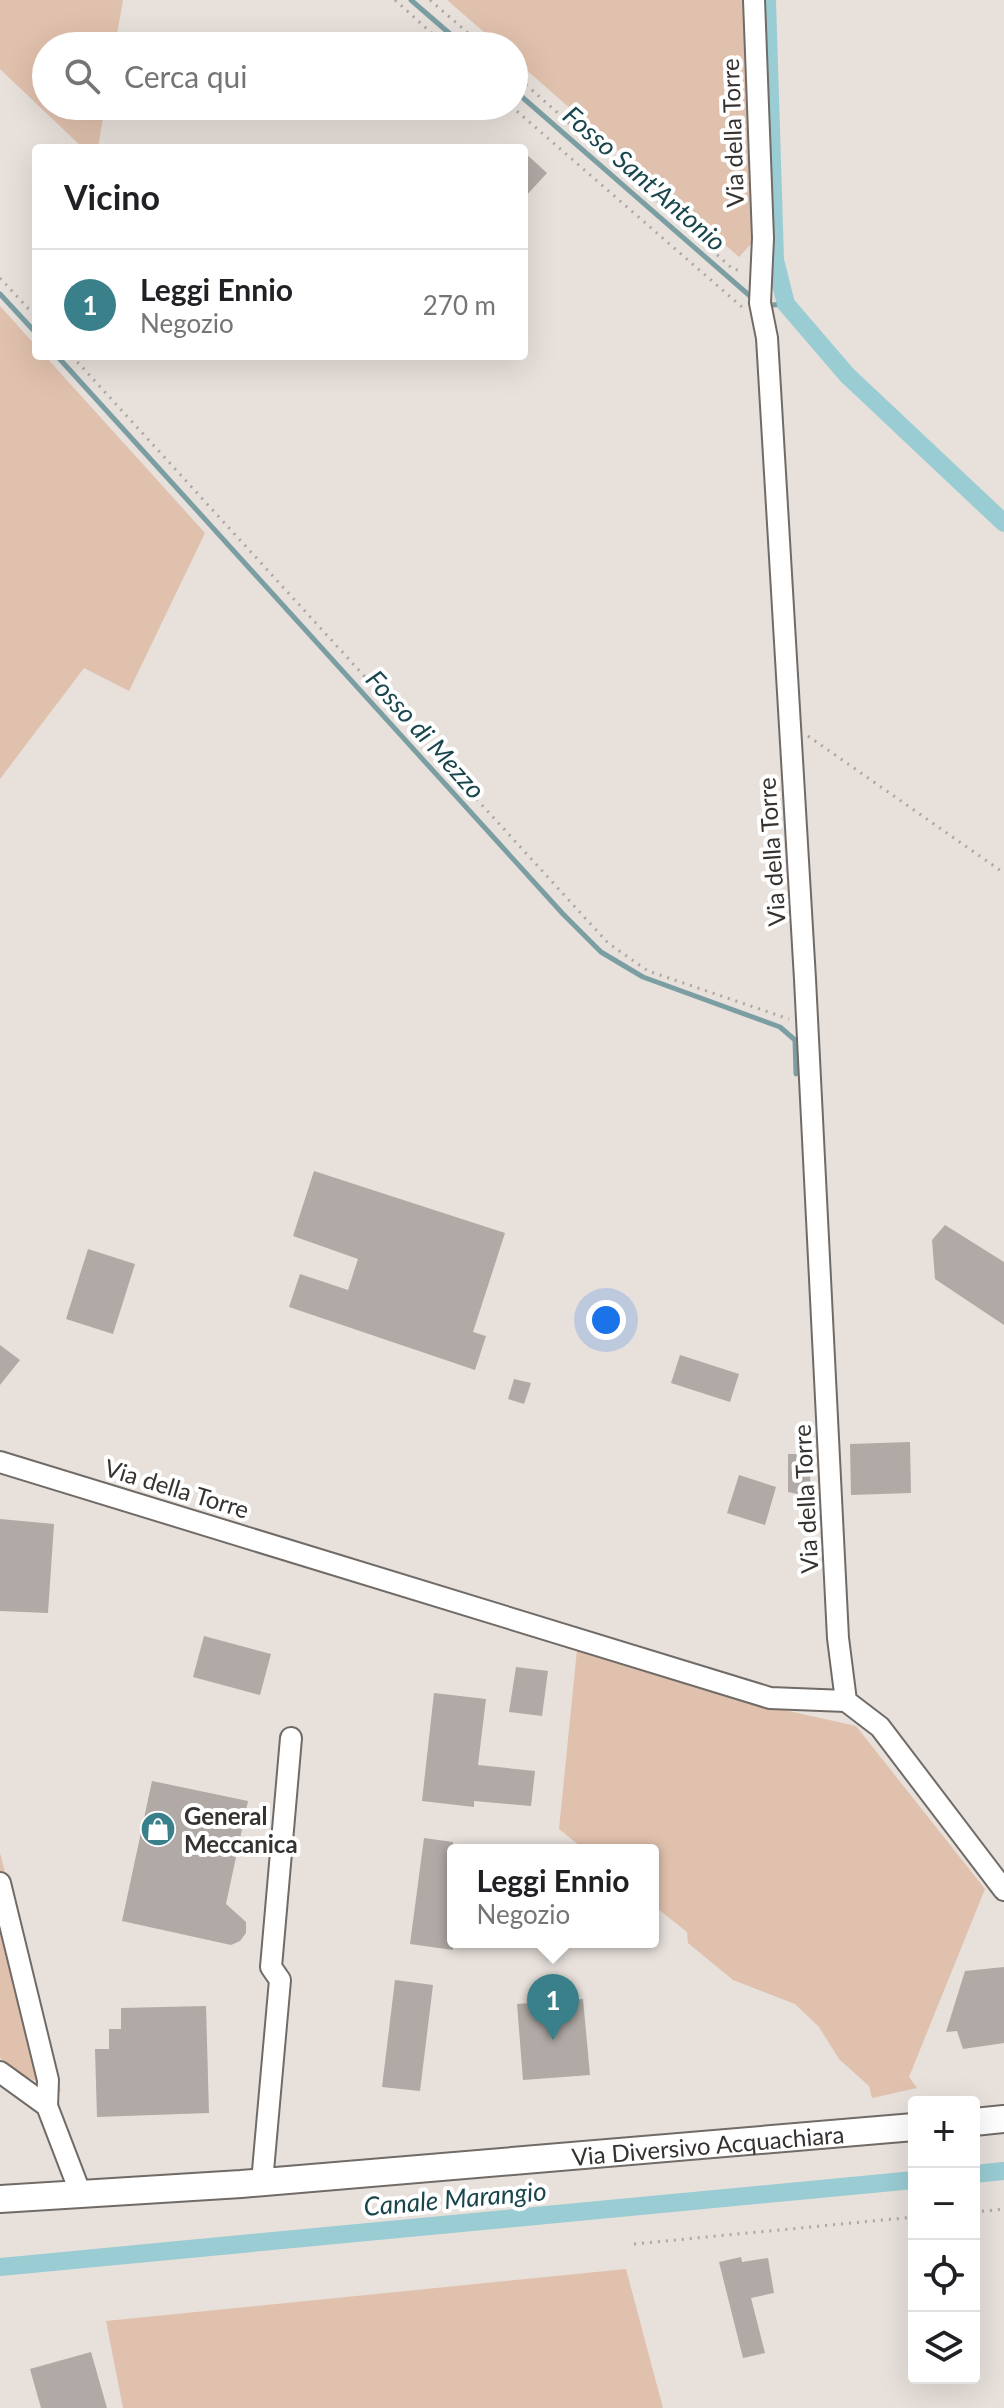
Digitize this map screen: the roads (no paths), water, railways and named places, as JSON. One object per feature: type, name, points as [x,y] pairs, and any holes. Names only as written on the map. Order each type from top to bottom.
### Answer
[{"type":"main road","points":[[980,2121],[1004,2119]]},
{"type":"main road","name":"Via Diversivo Acquachiara","points":[[0,2199],[262,2182],[908,2128]]},
{"type":"street","name":"Via della Torre","points":[[0,1462],[770,1698],[846,1701],[838,1638],[807,1026],[763,317],[754,0]]},
{"type":"street","points":[[846,1701],[880,1727],[1004,1890]]},
{"type":"street","points":[[262,2182],[280,1980],[271,1967],[291,1738]]},
{"type":"street","points":[[0,1883],[48,2080],[47,2106],[80,2192]]},
{"type":"street","points":[[0,2072],[47,2106]]},
{"type":"waterway","name":"Fosso Sant'Antonio","points":[[411,0],[448,32]]},
{"type":"waterway","name":"Fosso Sant'Antonio","points":[[767,0],[775,260],[786,304],[847,375],[1004,523]]},
{"type":"waterway","name":"Fosso Sant'Antonio","points":[[528,102],[750,296]]},
{"type":"waterway","name":"Fosso di Mezzo","points":[[0,294],[32,329]]},
{"type":"waterway","name":"Fosso Sant'Antonio","points":[[772,305],[786,304]]},
{"type":"waterway","name":"Fosso di Mezzo","points":[[61,360],[563,914],[601,952],[643,977],[780,1027],[795,1040],[796,1074]]},
{"type":"waterway","name":"Canale Marangio","points":[[980,2173],[1004,2171]]},
{"type":"waterway","name":"Canale Marangio","points":[[0,2267],[908,2181]]},
{"type":"place","name":"General Meccanica","points":[[158,1829]]},
{"type":"place","name":"Leggi Ennio","points":[[553,2040]]}]
